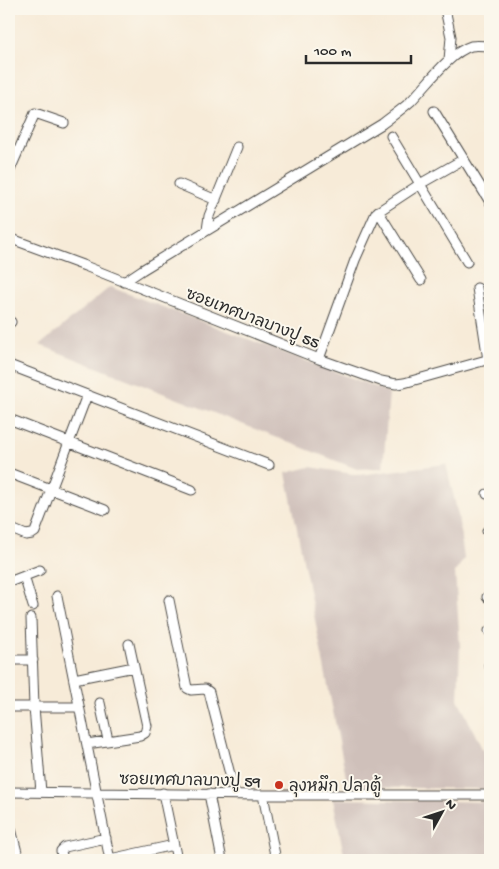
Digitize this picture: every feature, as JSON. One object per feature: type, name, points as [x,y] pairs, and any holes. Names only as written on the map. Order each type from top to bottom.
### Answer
[{"type":"street","points":[[445,9],[451,37],[449,60]]},
{"type":"street","points":[[124,282],[396,114],[408,104],[449,60],[461,51],[478,45],[490,46]]},
{"type":"street","points":[[434,111],[490,202]]},
{"type":"street","points":[[9,172],[35,113],[64,122]]},
{"type":"street","points":[[391,136],[467,262]]},
{"type":"street","points":[[207,230],[209,216],[237,147]]},
{"type":"street","points":[[319,359],[356,260],[378,212],[420,184],[464,159]]},
{"type":"street","points":[[179,184],[216,200]]},
{"type":"street","points":[[378,212],[420,280]]},
{"type":"street","name":"ซอยเทศบาลบางปู 55","points":[[9,240],[381,381],[396,384],[489,359]]},
{"type":"street","points":[[477,288],[489,359]]},
{"type":"street","points":[[9,365],[270,465]]},
{"type":"street","points":[[9,528],[26,535],[34,533],[87,395]]},
{"type":"street","points":[[9,419],[192,490]]},
{"type":"street","points":[[9,473],[105,510]]},
{"type":"street","points":[[9,582],[40,570]]},
{"type":"street","points":[[24,576],[32,606]]},
{"type":"street","points":[[57,596],[110,860],[144,856],[174,845]]},
{"type":"street","points":[[169,600],[187,688],[191,690],[205,689],[209,692],[235,794]]},
{"type":"street","points":[[31,618],[34,707],[41,792]]},
{"type":"street","points":[[87,744],[140,736],[146,733],[147,726],[129,644]]},
{"type":"street","points":[[9,660],[33,660]]},
{"type":"street","points":[[74,679],[134,667]]},
{"type":"street","points":[[100,703],[108,740]]},
{"type":"street","points":[[9,707],[79,706]]},
{"type":"street","name":"ซอยเทศบาลบางปู 59","points":[[9,792],[490,795]]},
{"type":"street","points":[[163,794],[177,860]]},
{"type":"street","points":[[209,794],[222,860]]},
{"type":"street","points":[[263,795],[276,860]]},
{"type":"street","points":[[9,821],[19,860]]},
{"type":"street","points":[[63,860],[61,851],[63,848],[106,838]]},
{"type":"shaded area","points":[[110,287],[389,392],[383,468],[357,469],[40,345]]},
{"type":"shaded area","points":[[446,464],[458,515],[464,559],[455,572],[460,646],[458,699],[490,765],[490,789],[348,787],[286,473],[310,467],[359,475]]},
{"type":"shaded area","points":[[333,799],[490,802],[490,860],[345,860]]},
{"type":"place","name":"ลุงหมึก ปลาตู้","points":[[279,785]]}]
